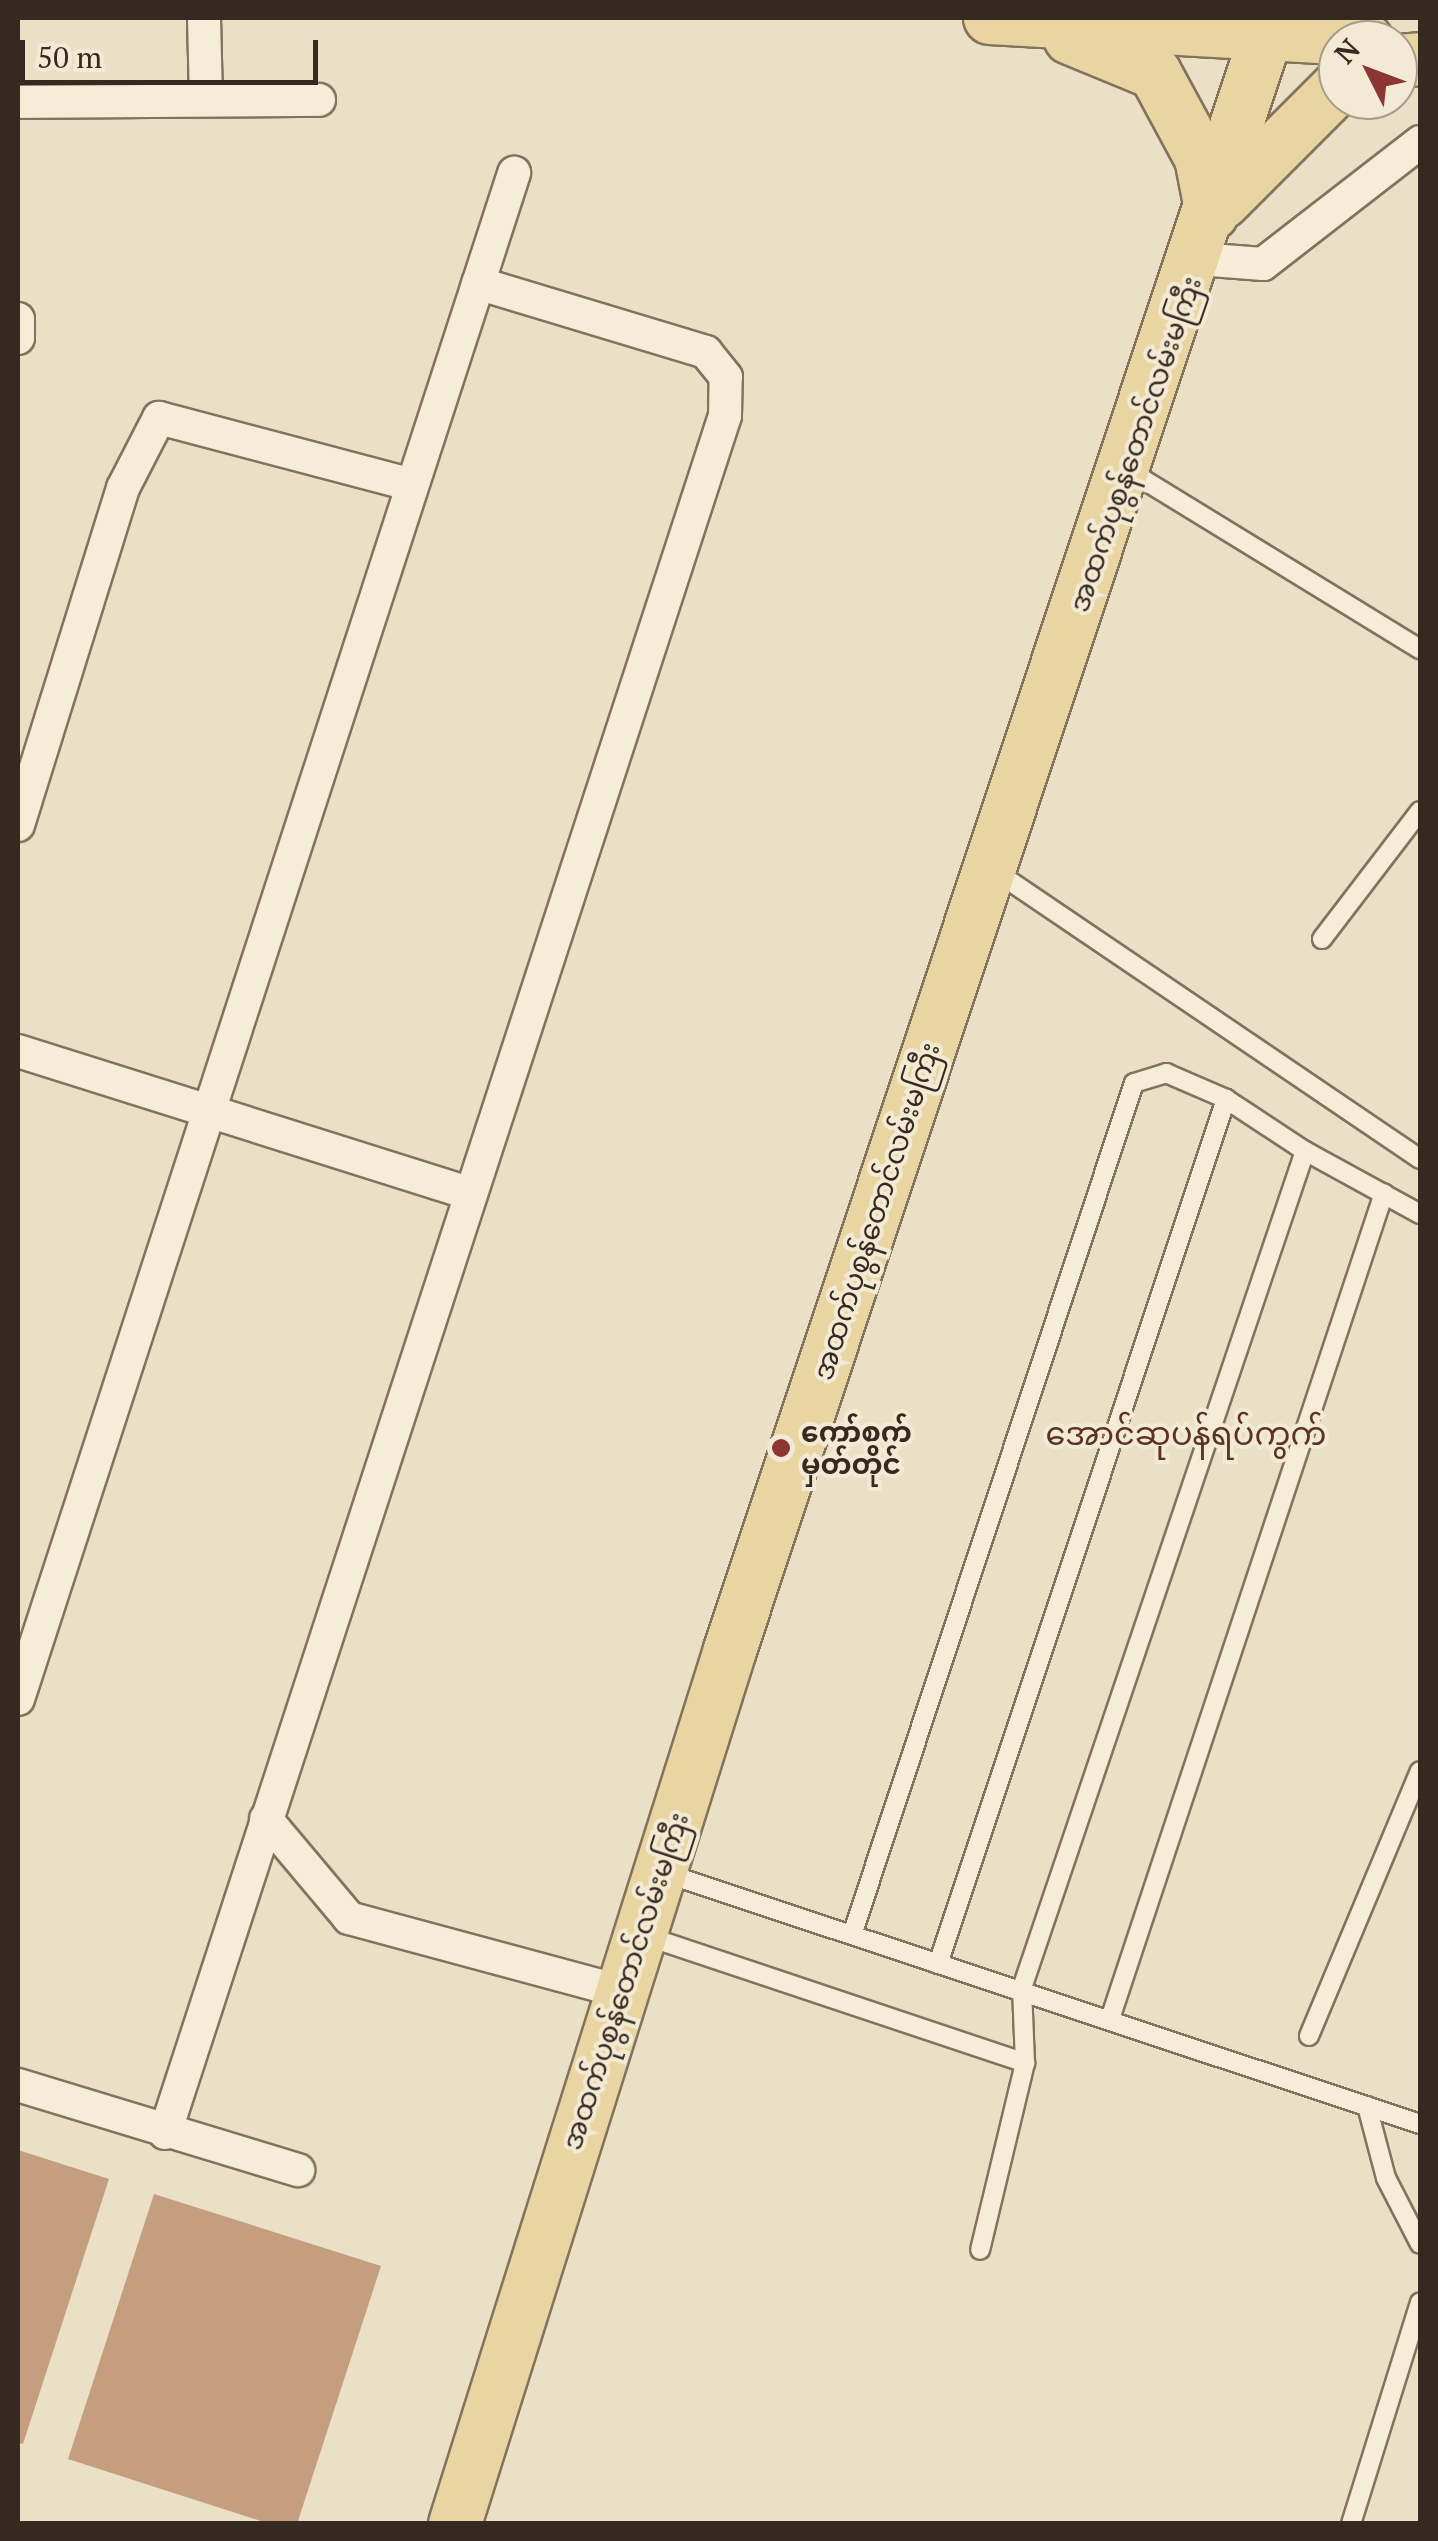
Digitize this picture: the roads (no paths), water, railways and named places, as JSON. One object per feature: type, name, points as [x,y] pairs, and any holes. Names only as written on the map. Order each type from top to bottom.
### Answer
[{"type":"main road","points":[[990,18],[1270,26],[1318,33]]},
{"type":"main road","points":[[1012,19],[1155,73],[1201,158],[1205,237]]},
{"type":"main road","name":"အထက်ပုစွန်တောင်လမ်းမကြီး","points":[[456,2524],[620,1991],[990,868],[1205,237],[1270,26]]},
{"type":"main road","points":[[1205,237],[1318,110]]},
{"type":"street","points":[[204,18],[206,100]]},
{"type":"street","points":[[18,102],[319,100]]},
{"type":"street","points":[[1205,237],[1263,264],[1420,142]]},
{"type":"street","points":[[18,1699],[408,484],[514,173]]},
{"type":"street","points":[[165,2132],[728,396],[722,366],[706,352],[478,282]]},
{"type":"street","points":[[18,320],[18,338]]},
{"type":"street","points":[[18,825],[128,474],[159,418],[408,484]]},
{"type":"street","points":[[18,1051],[469,1193]]},
{"type":"street","points":[[266,1819],[349,1918],[620,1991]]},
{"type":"street","points":[[18,2085],[298,2170]]},
{"type":"lane","points":[[1126,469],[1420,648]]},
{"type":"lane","points":[[1322,939],[1420,811]]},
{"type":"lane","points":[[990,868],[1420,1159]]},
{"type":"lane","points":[[852,1935],[1134,1084],[1166,1073],[1226,1099],[1305,1151],[1420,1214]]},
{"type":"lane","points":[[938,1964],[1226,1099]]},
{"type":"lane","points":[[980,2250],[1024,2063],[1022,1988],[1305,1151]]},
{"type":"lane","points":[[1110,2019],[1384,1193]]},
{"type":"lane","points":[[1309,2036],[1420,1771]]},
{"type":"lane","points":[[660,1872],[1022,1988],[1420,2124]]},
{"type":"lane","points":[[641,1934],[1024,2063]]},
{"type":"lane","points":[[1368,2106],[1386,2178],[1420,2244]]},
{"type":"lane","points":[[1351,2524],[1420,2302]]},
{"type":"place","name":"ကော်စက် မှတ်တိုင်","points":[[781,1448]]},
{"type":"district","name":"အောင်ဆုပန်ရပ်ကွက်","points":[[1186,1433]]}]
